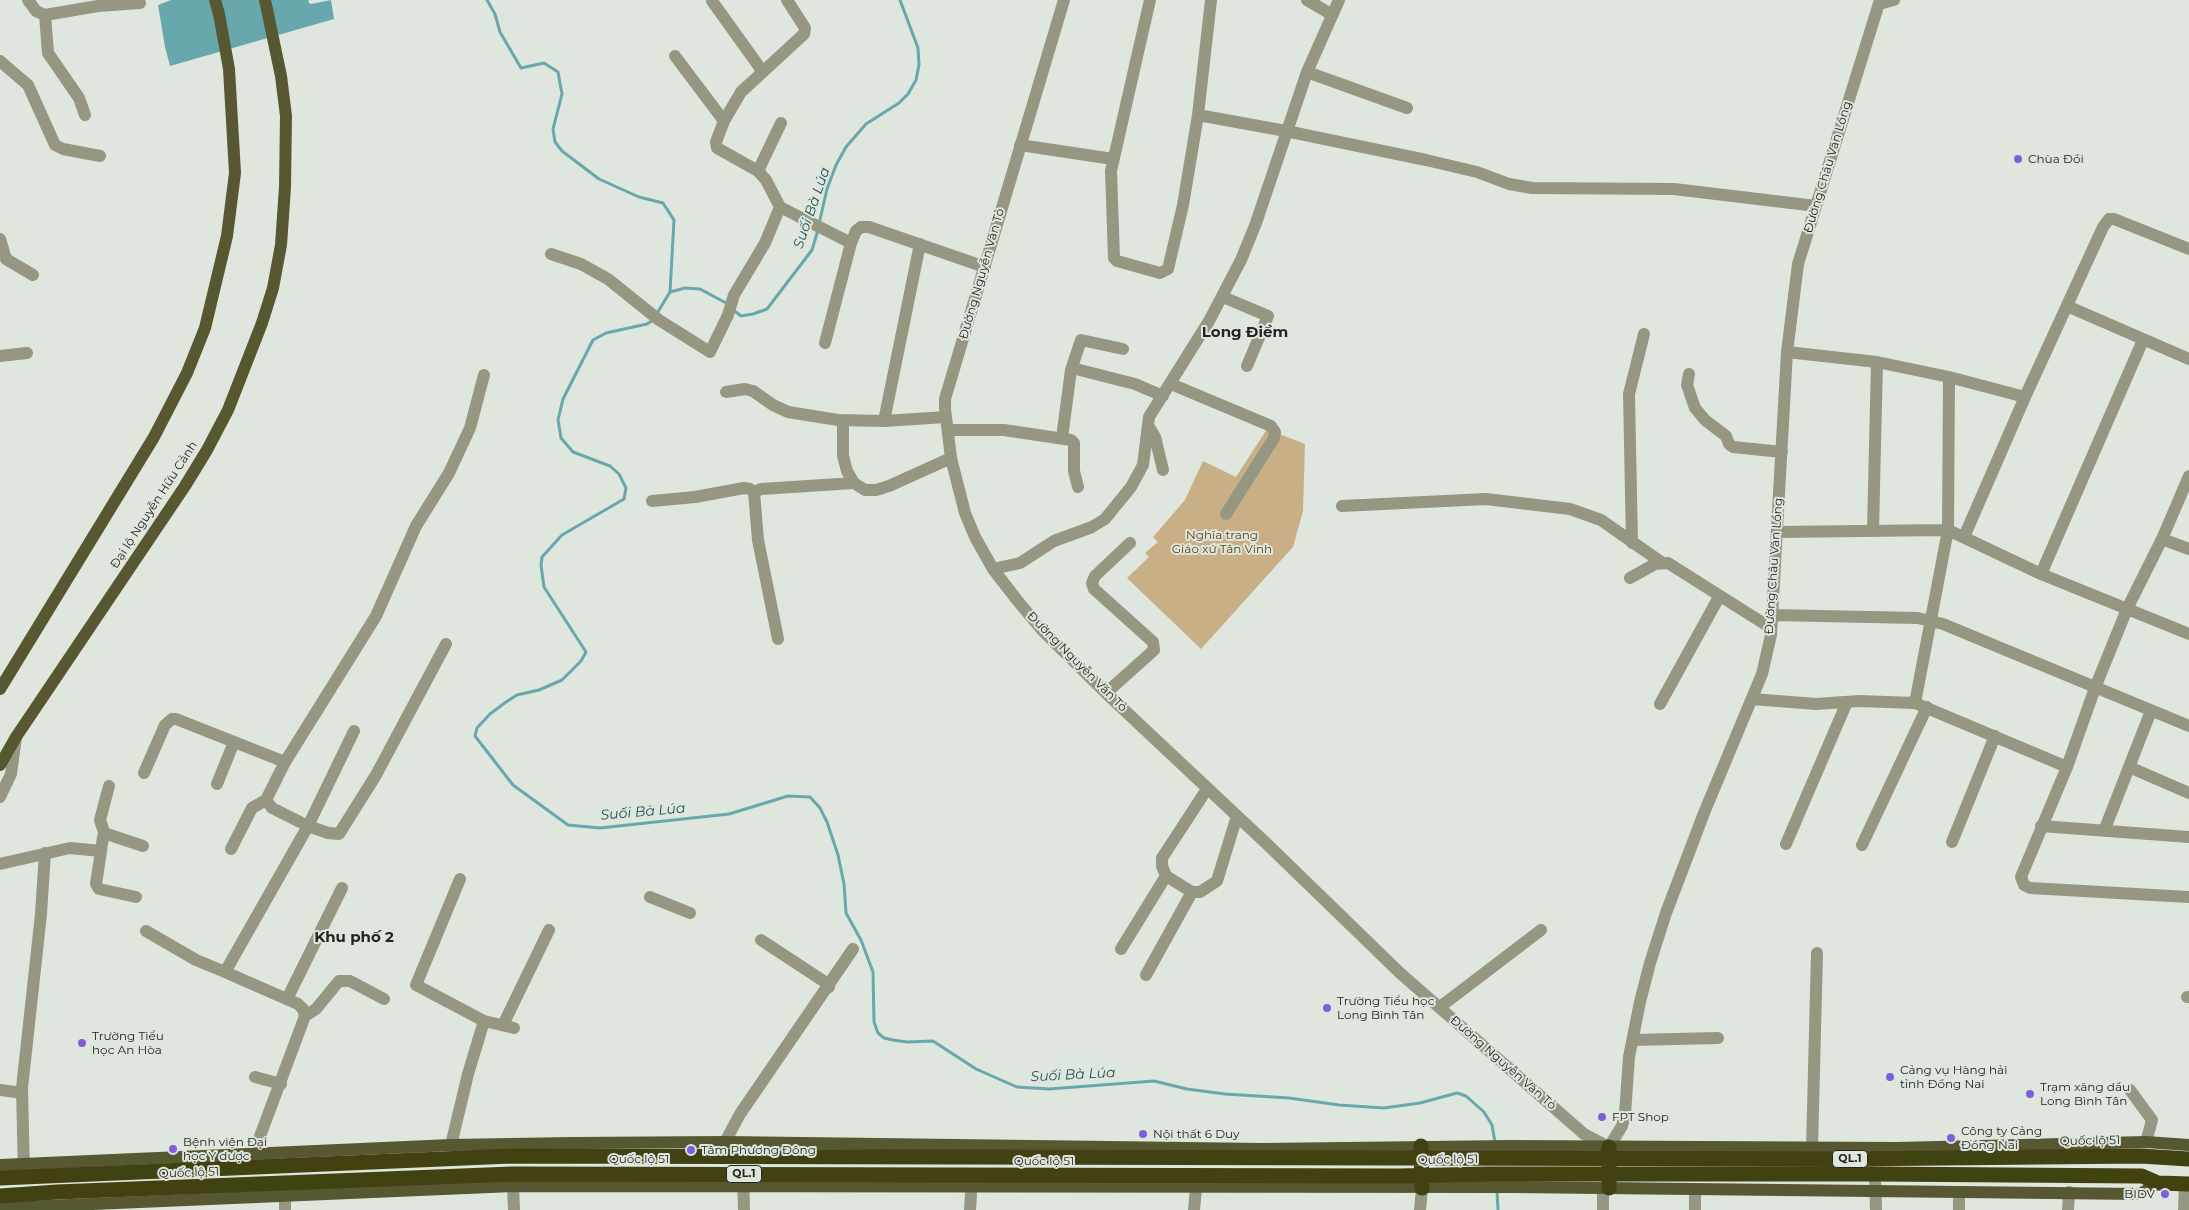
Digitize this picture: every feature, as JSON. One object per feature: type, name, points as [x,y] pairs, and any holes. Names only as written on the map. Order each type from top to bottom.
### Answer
[{"type":"highway","name":"Quốc lộ 51","points":[[0,1178],[24,1170],[511,1150],[723,1158],[1051,1152],[1421,1152],[1487,1166],[1512,1181],[1608,1171],[1844,1160],[2140,1156],[2189,1159]]},
{"type":"highway","points":[[511,1150],[512,1180]]},
{"type":"highway","points":[[1421,1152],[1422,1182]]},
{"type":"highway","name":"Quốc lộ 51","points":[[0,1196],[57,1192],[285,1190],[512,1180],[1422,1182],[1487,1166],[1511,1152],[1608,1171],[2142,1176],[2158,1183],[2187,1184]]},
{"type":"main road","points":[[0,689],[154,437],[187,373],[205,328],[227,236],[235,173],[229,69],[219,14],[214,0]]},
{"type":"main road","name":"Đại lộ Nguyễn Hữu Cảnh","points":[[0,765],[16,736],[186,486],[228,410],[262,323],[273,288],[280,245],[285,187],[286,116],[281,76],[265,0]]},
{"type":"main road","name":"Quốc lộ 51","points":[[251,1161],[451,1145],[511,1150],[725,1142],[1051,1152]]},
{"type":"main road","name":"Quốc lộ 51","points":[[1608,1171],[1812,1148],[2146,1142],[2189,1145]]},
{"type":"main road","name":"Quốc lộ 51","points":[[0,1165],[24,1170]]},
{"type":"main road","name":"Quốc lộ 51","points":[[1608,1171],[1696,1190],[2140,1194],[2158,1183]]},
{"type":"main road","name":"Quốc lộ 51","points":[[0,1208],[285,1190]]},
{"type":"street","points":[[28,0],[36,11],[45,15],[98,3],[140,3]]},
{"type":"street","points":[[787,0],[805,28],[804,31],[741,92],[724,121],[716,142],[717,148],[758,171],[766,180],[780,207],[851,243]]},
{"type":"street","name":"Đường Nguyễn Văn Tỏ","points":[[1064,0],[945,399],[951,458],[965,514],[975,537],[993,569],[1042,630],[1106,694],[1237,816],[1400,973],[1584,1134],[1608,1171]]},
{"type":"street","points":[[1150,0],[1111,171],[1114,258],[1117,261],[1160,272],[1166,272],[1171,258],[1183,205],[1198,115],[1211,0]]},
{"type":"street","points":[[1307,0],[1331,14]]},
{"type":"street","points":[[993,569],[1020,563],[1054,541],[1092,527],[1105,519],[1131,487],[1143,465],[1149,417],[1223,297],[1242,260],[1307,72],[1331,14],[1339,0]]},
{"type":"street","points":[[1879,2],[1894,0]]},
{"type":"street","points":[[712,1],[762,72]]},
{"type":"street","name":"Đường Châu Văn Lồng","points":[[1608,1171],[1625,1114],[1633,1040],[1643,987],[1666,913],[1704,814],[1762,674],[1771,628],[1787,352],[1798,264],[1879,2]]},
{"type":"street","points":[[45,15],[48,53],[79,98],[85,115]]},
{"type":"street","points":[[675,56],[724,121]]},
{"type":"street","points":[[0,62],[28,86],[55,145],[63,149],[100,156]]},
{"type":"street","points":[[1307,72],[1407,108]]},
{"type":"street","points":[[1198,115],[1451,165],[1510,184],[1532,188],[1674,189],[1816,206]]},
{"type":"street","points":[[758,171],[781,123]]},
{"type":"street","points":[[1020,145],[1113,159]]},
{"type":"street","points":[[551,254],[588,268],[608,279],[660,320],[710,352],[728,315],[734,295],[765,243],[780,207]]},
{"type":"street","points":[[1964,537],[2025,397],[2103,227],[2109,220],[2114,219],[2189,249]]},
{"type":"street","points":[[825,343],[851,243],[856,230],[860,227],[869,227],[985,266]]},
{"type":"street","points":[[0,239],[6,259],[33,275]]},
{"type":"street","points":[[884,420],[920,244]]},
{"type":"street","points":[[1223,297],[1268,316],[1247,366]]},
{"type":"street","points":[[2067,306],[2189,359]]},
{"type":"street","points":[[1632,543],[1629,394],[1644,334]]},
{"type":"street","points":[[1062,438],[1072,368],[1081,340],[1123,349]]},
{"type":"street","points":[[2041,574],[2143,340]]},
{"type":"street","points":[[1787,352],[1877,362],[1949,377],[2025,397]]},
{"type":"street","points":[[0,356],[27,353]]},
{"type":"street","points":[[1873,530],[1877,362]]},
{"type":"street","points":[[1072,368],[1135,384],[1163,396]]},
{"type":"street","points":[[1689,374],[1687,385],[1695,408],[1705,420],[1726,436],[1729,444],[1733,447],[1782,452]]},
{"type":"street","points":[[231,849],[252,808],[266,800],[285,762],[376,616],[416,526],[449,473],[470,428],[484,375]]},
{"type":"street","points":[[1862,845],[1921,705],[1930,621],[1948,530],[1949,377]]},
{"type":"street","points":[[1171,384],[1271,426],[1275,432],[1274,438],[1226,514]]},
{"type":"street","points":[[726,392],[745,389],[753,391],[773,405],[788,412],[843,420],[946,417]]},
{"type":"street","points":[[843,420],[843,456],[847,471],[854,483],[865,490],[876,490],[918,474],[951,458]]},
{"type":"street","points":[[1148,425],[1155,437],[1163,470]]},
{"type":"street","points":[[948,430],[1004,430],[1071,440],[1074,444],[1074,471],[1078,487]]},
{"type":"street","points":[[2189,476],[2162,539],[2127,609],[2095,688],[2067,767],[2021,877],[2024,886],[2030,888],[2189,897]]},
{"type":"street","points":[[754,492],[761,489],[854,483]]},
{"type":"street","points":[[652,501],[695,497],[744,488],[754,492]]},
{"type":"street","points":[[754,492],[758,540],[778,638]]},
{"type":"street","points":[[1342,506],[1486,499],[1570,509],[1602,520],[1661,562],[1668,563],[1719,597],[1771,628]]},
{"type":"street","points":[[1777,532],[1948,530],[2041,574],[2189,634]]},
{"type":"street","points":[[2162,539],[2189,549]]},
{"type":"street","points":[[1106,694],[1154,650],[1153,642],[1094,589],[1092,583],[1095,576],[1130,543]]},
{"type":"street","points":[[1630,578],[1661,562]]},
{"type":"street","points":[[1660,704],[1719,597]]},
{"type":"street","points":[[1772,615],[1918,618],[1930,621],[1965,632],[2189,726]]},
{"type":"street","points":[[266,800],[272,808],[308,826],[336,836],[343,830],[376,775],[446,644]]},
{"type":"street","points":[[1752,699],[1816,704],[1847,702],[1921,705],[2067,767]]},
{"type":"street","points":[[1786,844],[1847,702]]},
{"type":"street","points":[[2104,831],[2151,711]]},
{"type":"street","points":[[144,773],[165,725],[172,719],[285,762]]},
{"type":"street","points":[[225,972],[308,826],[354,731]]},
{"type":"street","points":[[0,797],[12,774],[16,736]]},
{"type":"street","points":[[1952,842],[1995,736]]},
{"type":"street","points":[[217,784],[234,742]]},
{"type":"street","points":[[2129,767],[2189,793]]},
{"type":"street","points":[[109,786],[100,820],[105,835],[96,884],[99,889],[136,897]]},
{"type":"street","points":[[1207,789],[1162,858],[1162,866],[1166,876],[1192,892],[1200,892],[1216,881],[1237,816]]},
{"type":"street","points":[[2041,826],[2189,837]]},
{"type":"street","points":[[105,835],[143,846]]},
{"type":"street","points":[[0,864],[70,848],[101,852]]},
{"type":"street","points":[[24,1170],[22,1093],[45,853]]},
{"type":"street","points":[[1121,949],[1166,876]]},
{"type":"street","points":[[460,879],[416,985],[484,1020],[508,1027],[549,930]]},
{"type":"street","points":[[287,999],[342,888]]},
{"type":"street","points":[[1146,975],[1192,892]]},
{"type":"street","points":[[650,897],[690,913]]},
{"type":"street","points":[[1440,1007],[1541,930]]},
{"type":"street","points":[[146,931],[196,960],[287,999],[303,1009],[305,1016],[251,1161]]},
{"type":"street","points":[[761,940],[825,982],[829,987]]},
{"type":"street","points":[[723,1158],[725,1142],[740,1114],[829,987],[853,949]]},
{"type":"street","points":[[1812,1148],[1817,953]]},
{"type":"street","points":[[305,1016],[316,1009],[335,985],[344,980],[350,981],[384,999]]},
{"type":"street","points":[[451,1145],[468,1074],[484,1020]]},
{"type":"street","points":[[1633,1040],[1718,1038]]},
{"type":"street","points":[[255,1077],[280,1084]]},
{"type":"street","points":[[0,1090],[22,1093]]},
{"type":"street","points":[[2130,1090],[2152,1120],[2146,1142]]},
{"type":"street","points":[[1603,1210],[1608,1171]]},
{"type":"street","points":[[1876,1174],[1876,1210]]},
{"type":"street","points":[[512,1180],[514,1210]]},
{"type":"street","points":[[743,1180],[744,1210]]},
{"type":"street","points":[[970,1210],[971,1181]]},
{"type":"street","points":[[1194,1210],[1196,1181]]},
{"type":"street","points":[[1420,1210],[1422,1182]]},
{"type":"street","points":[[2184,1210],[2187,1184]]},
{"type":"street","points":[[285,1190],[285,1210]]},
{"type":"street","points":[[1695,1210],[1696,1190]]},
{"type":"street","points":[[1959,1192],[1959,1210]]},
{"type":"street","points":[[2068,1210],[2069,1192]]},
{"type":"green space","name":"Nghĩa trang Giáo xứ Tân Vinh","points":[[1267,429],[1305,444],[1303,511],[1293,547],[1201,649],[1127,578],[1149,557],[1145,553],[1158,542],[1153,537],[1185,500],[1203,461],[1236,477]]},
{"type":"water","points":[[171,0],[309,0],[308,2],[311,4],[331,0],[334,19],[170,66],[158,5]]},
{"type":"waterway","points":[[487,0],[495,14],[500,32],[521,68],[544,63],[558,72],[562,94],[553,129],[555,142],[562,151],[599,179],[639,197],[663,203],[674,220],[670,292]]},
{"type":"waterway","name":"Suối Bà Lúa","points":[[819,224],[827,189],[836,165],[846,147],[866,124],[899,103],[908,94],[916,80],[919,65],[918,48],[900,0]]},
{"type":"waterway","name":"Suối Bà Lúa","points":[[732,309],[741,316],[767,309],[812,250],[818,230]]},
{"type":"waterway","name":"Suối Bà Lúa","points":[[656,315],[670,292],[685,288],[700,289],[728,304]]},
{"type":"waterway","name":"Suối Bà Lúa","points":[[653,320],[647,324],[606,333],[593,340],[563,399],[558,420],[561,438],[573,452],[610,466],[619,474],[626,488],[624,499],[562,535],[542,557],[541,565],[544,587],[586,652],[581,661],[562,680],[539,690],[517,695],[490,714],[477,728],[475,736],[513,785],[568,825],[600,828],[729,814],[788,796],[810,797],[820,808],[827,822],[838,855],[844,884],[846,913],[861,940],[873,972],[874,1022],[878,1033],[884,1038],[893,1040],[907,1042],[933,1041],[976,1069],[1017,1087],[1049,1089],[1154,1081],[1187,1089],[1225,1094],[1289,1098],[1339,1105],[1384,1108],[1420,1103],[1457,1093],[1466,1096],[1484,1112],[1492,1125],[1495,1142]]},
{"type":"waterway","name":"Suối Bà Lúa","points":[[1497,1191],[1498,1210]]},
{"type":"place","name":"Chùa Đồi","points":[[2018,159]]},
{"type":"place","name":"Trường Tiểu học Long Bình Tân","points":[[1327,1008]]},
{"type":"place","name":"Trường Tiểu học An Hòa","points":[[82,1043]]},
{"type":"place","name":"Cảng vụ Hàng hải tỉnh Đồng Nai","points":[[1890,1077]]},
{"type":"place","name":"Trạm xăng dầu Long Bình Tân","points":[[2030,1094]]},
{"type":"place","name":"FPT Shop","points":[[1602,1117]]},
{"type":"place","name":"Nội thất 6 Duy","points":[[1143,1134]]},
{"type":"place","name":"Công ty Cảng Đồng Nai","points":[[1951,1138]]},
{"type":"place","name":"Bệnh viện Đại học Y dược","points":[[173,1149]]},
{"type":"place","name":"Tâm Phương Đông","points":[[691,1150]]},
{"type":"place","name":"BIDV","points":[[2165,1194]]},
{"type":"district","name":"Long Điềm","points":[[1245,333]]},
{"type":"district","name":"Khu phố 2","points":[[354,938]]}]
